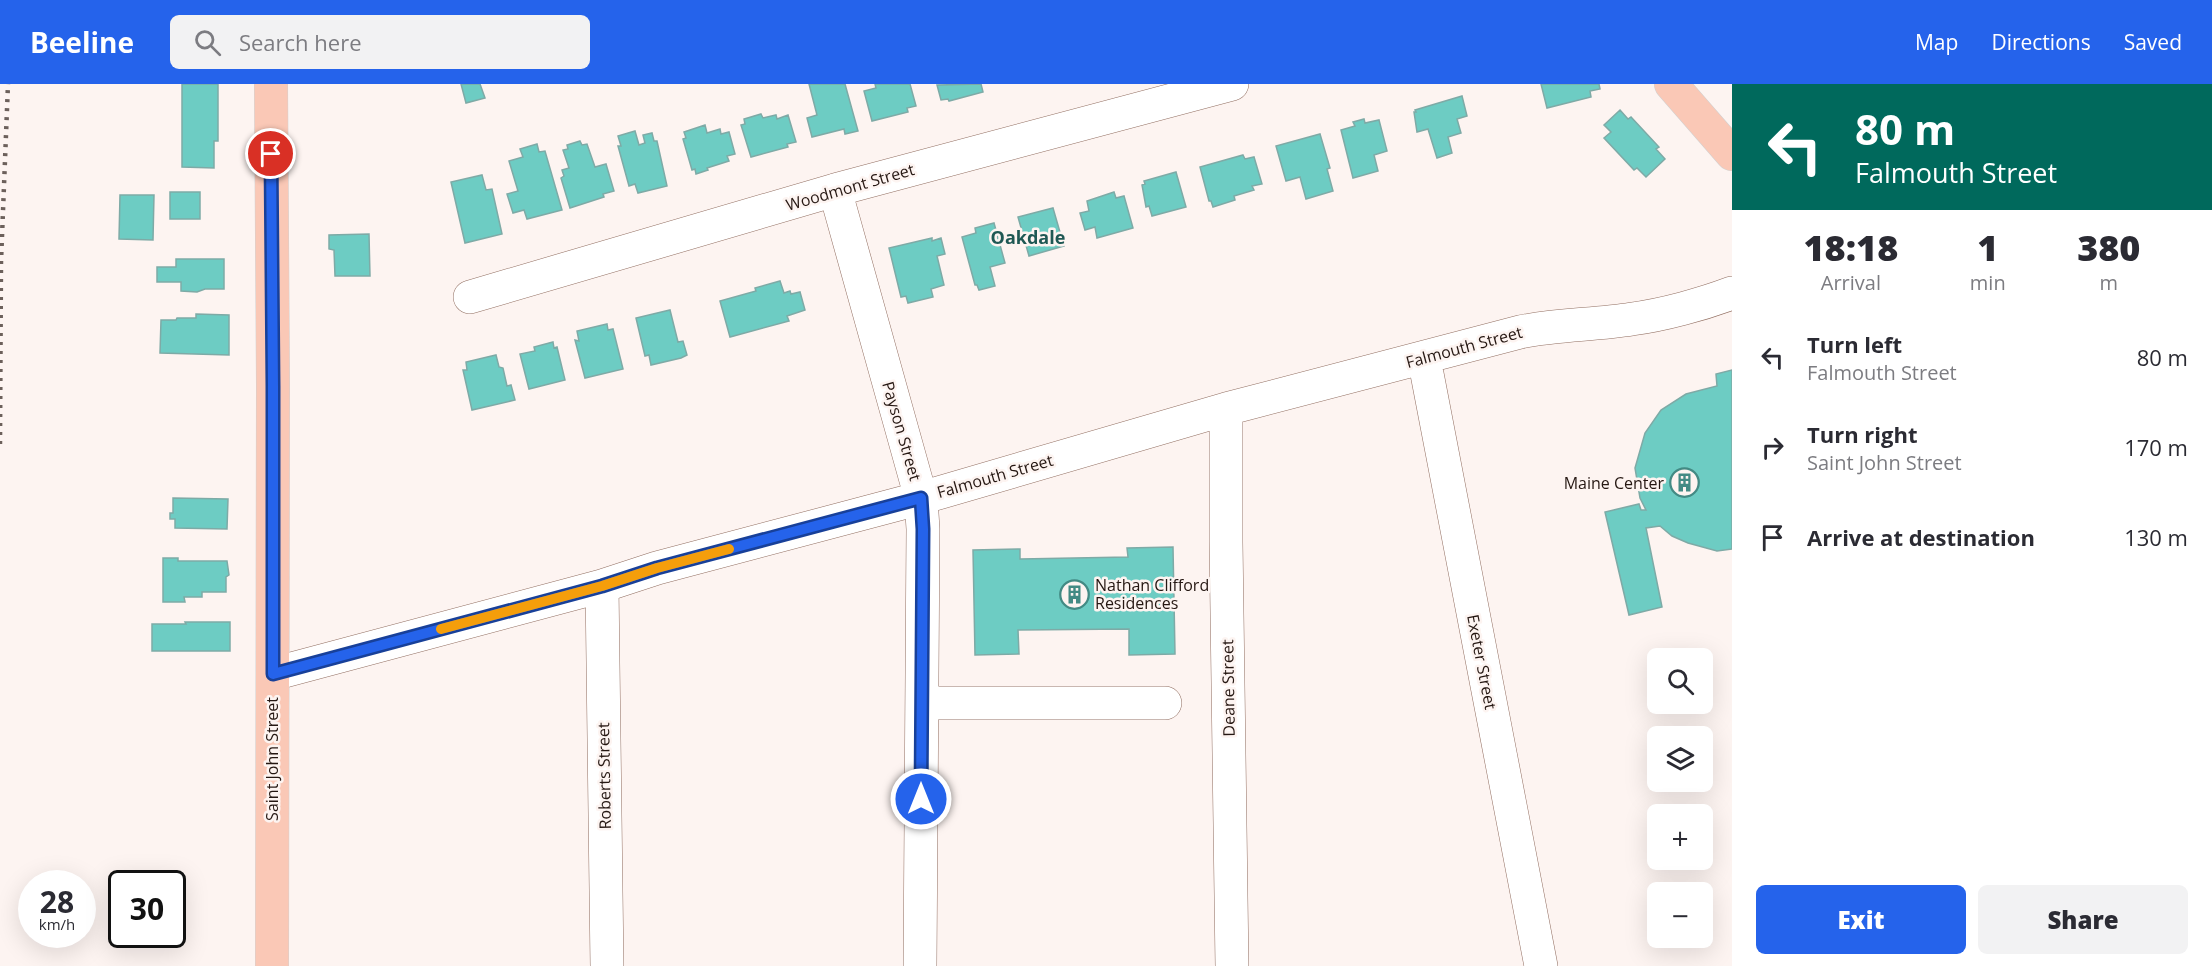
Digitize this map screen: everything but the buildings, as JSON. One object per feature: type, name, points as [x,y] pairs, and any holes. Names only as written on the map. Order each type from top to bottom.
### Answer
[{"type":"main road","name":"Saint John Street","points":[[271,84],[272,966]]},
{"type":"main road","points":[[1671,84],[1732,154]]},
{"type":"main road","points":[[1699,84],[1732,122]]},
{"type":"street","name":"Woodmont Street","points":[[470,297],[835,190],[1232,84]]},
{"type":"street","name":"Payson Street","points":[[835,190],[921,498],[923,529],[920,966]]},
{"type":"street","name":"Falmouth Street","points":[[1687,306],[1732,269]]},
{"type":"street","name":"Falmouth Street","points":[[273,674],[921,498],[1226,409],[1537,329],[1632,319],[1732,293]]},
{"type":"street","name":"Exeter Street","points":[[1424,358],[1541,966]]},
{"type":"street","name":"Deane Street","points":[[1226,409],[1232,966]]},
{"type":"street","name":"Roberts Street","points":[[602,586],[607,966]]},
{"type":"street","points":[[922,703],[1165,704]]},
{"type":"railway","points":[[0,444],[1,262],[8,84]]},
{"type":"slow traffic","points":[[441,629],[729,549]]},
{"type":"place","name":"Maine Center","points":[[1685,483]]},
{"type":"place","name":"Nathan Clifford Residences","points":[[1074,594]]},
{"type":"district","name":"Oakdale","points":[[1028,238]]},
{"type":"route","points":[[271,154],[273,674],[921,498],[923,529],[921,799]]}]
